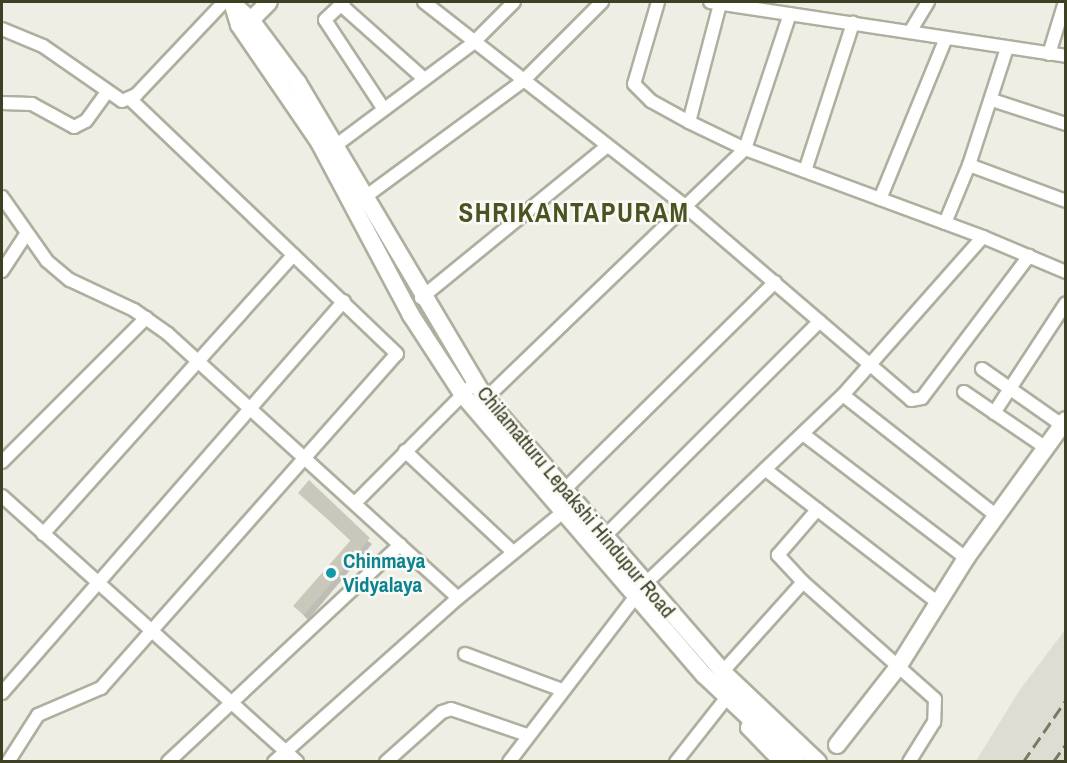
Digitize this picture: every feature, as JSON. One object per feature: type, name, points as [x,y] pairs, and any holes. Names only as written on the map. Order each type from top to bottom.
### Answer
[{"type":"street","points":[[2,29],[43,46],[106,93],[122,101],[130,99],[229,2]]},
{"type":"street","name":"Chilamatturu Lepakshi Hindupur Road","points":[[229,2],[251,20],[335,146],[359,202],[461,393],[480,404],[562,502],[717,678],[753,713],[796,762]]},
{"type":"street","name":"Chilamatturu Lepakshi Hindupur Road","points":[[229,2],[239,26],[359,202],[475,382],[480,404]]},
{"type":"street","points":[[251,20],[269,2]]},
{"type":"street","points":[[424,2],[606,147],[686,206],[870,366],[918,401],[1029,256]]},
{"type":"street","points":[[335,146],[382,108],[473,43],[514,2]]},
{"type":"street","points":[[359,202],[523,81],[602,2]]},
{"type":"street","points":[[658,2],[634,84],[651,101],[745,148],[983,237],[1065,272]]},
{"type":"street","points":[[910,32],[928,2]]},
{"type":"street","points":[[1049,54],[1065,2]]},
{"type":"street","points":[[382,108],[325,20],[342,3],[423,78]]},
{"type":"street","points":[[689,122],[715,3],[1065,56]]},
{"type":"street","points":[[480,404],[745,148],[790,14]]},
{"type":"street","points":[[805,171],[853,23]]},
{"type":"street","points":[[880,199],[946,38]]},
{"type":"street","points":[[945,223],[969,165],[1007,48]]},
{"type":"street","points":[[2,103],[32,104],[74,127],[86,122],[106,93]]},
{"type":"street","points":[[8,762],[38,715],[92,697],[153,631],[303,454],[397,354],[130,99]]},
{"type":"street","points":[[992,100],[1065,123]]},
{"type":"street","points":[[421,298],[606,147]]},
{"type":"street","points":[[969,165],[1065,201]]},
{"type":"street","points":[[2,197],[25,236],[70,280],[146,318],[252,408],[458,598]]},
{"type":"street","points":[[2,271],[25,236]]},
{"type":"street","points":[[509,762],[527,735],[640,590],[843,395],[983,237]]},
{"type":"street","points":[[42,534],[293,255]]},
{"type":"street","points":[[274,762],[513,552],[775,282]]},
{"type":"street","points":[[2,693],[344,301]]},
{"type":"street","points":[[994,413],[1012,391],[1065,303]]},
{"type":"street","points":[[4,456],[146,318]]},
{"type":"street","points":[[604,537],[820,321]]},
{"type":"street","points":[[837,745],[898,667],[966,558],[1064,423],[1012,391],[982,369]]},
{"type":"street","points":[[355,503],[461,393],[475,382]]},
{"type":"street","points":[[964,392],[1046,448]]},
{"type":"street","points":[[843,395],[997,516]]},
{"type":"street","points":[[803,434],[966,558]]},
{"type":"street","points":[[405,451],[513,552]]},
{"type":"street","points":[[765,470],[937,602]]},
{"type":"street","points":[[2,496],[297,762]]},
{"type":"street","name":"Chilamatturu Lepakshi Hindupur Road","points":[[562,502],[604,537],[640,590]]},
{"type":"street","points":[[817,510],[778,555],[803,582],[935,699],[938,708],[909,762]]},
{"type":"street","points":[[168,762],[400,545]]},
{"type":"street","points":[[717,678],[803,582]]},
{"type":"street","points":[[465,654],[562,690]]},
{"type":"street","points":[[676,762],[731,691]]},
{"type":"street","points":[[386,762],[442,712],[452,710],[527,735]]},
{"type":"street","points":[[753,713],[747,728],[780,762]]},
{"type":"street","name":"Chilamatturu Lepakshi Hindupur Road","points":[[753,713],[818,762]]},
{"type":"shaded area","points":[[1065,630],[1065,761],[976,761],[1019,691]]},
{"type":"building","name":"Chinmaya Vidyalaya","points":[[309,480],[370,538],[304,615],[293,606],[351,540],[298,493]]},
{"type":"railway","points":[[1023,762],[1066,700]]},
{"type":"railway","points":[[1053,762],[1066,744]]},
{"type":"place","name":"Chinmaya Vidyalaya","points":[[331,573]]},
{"type":"district","name":"SHRIKANTAPURAM","points":[[574,213]]}]
